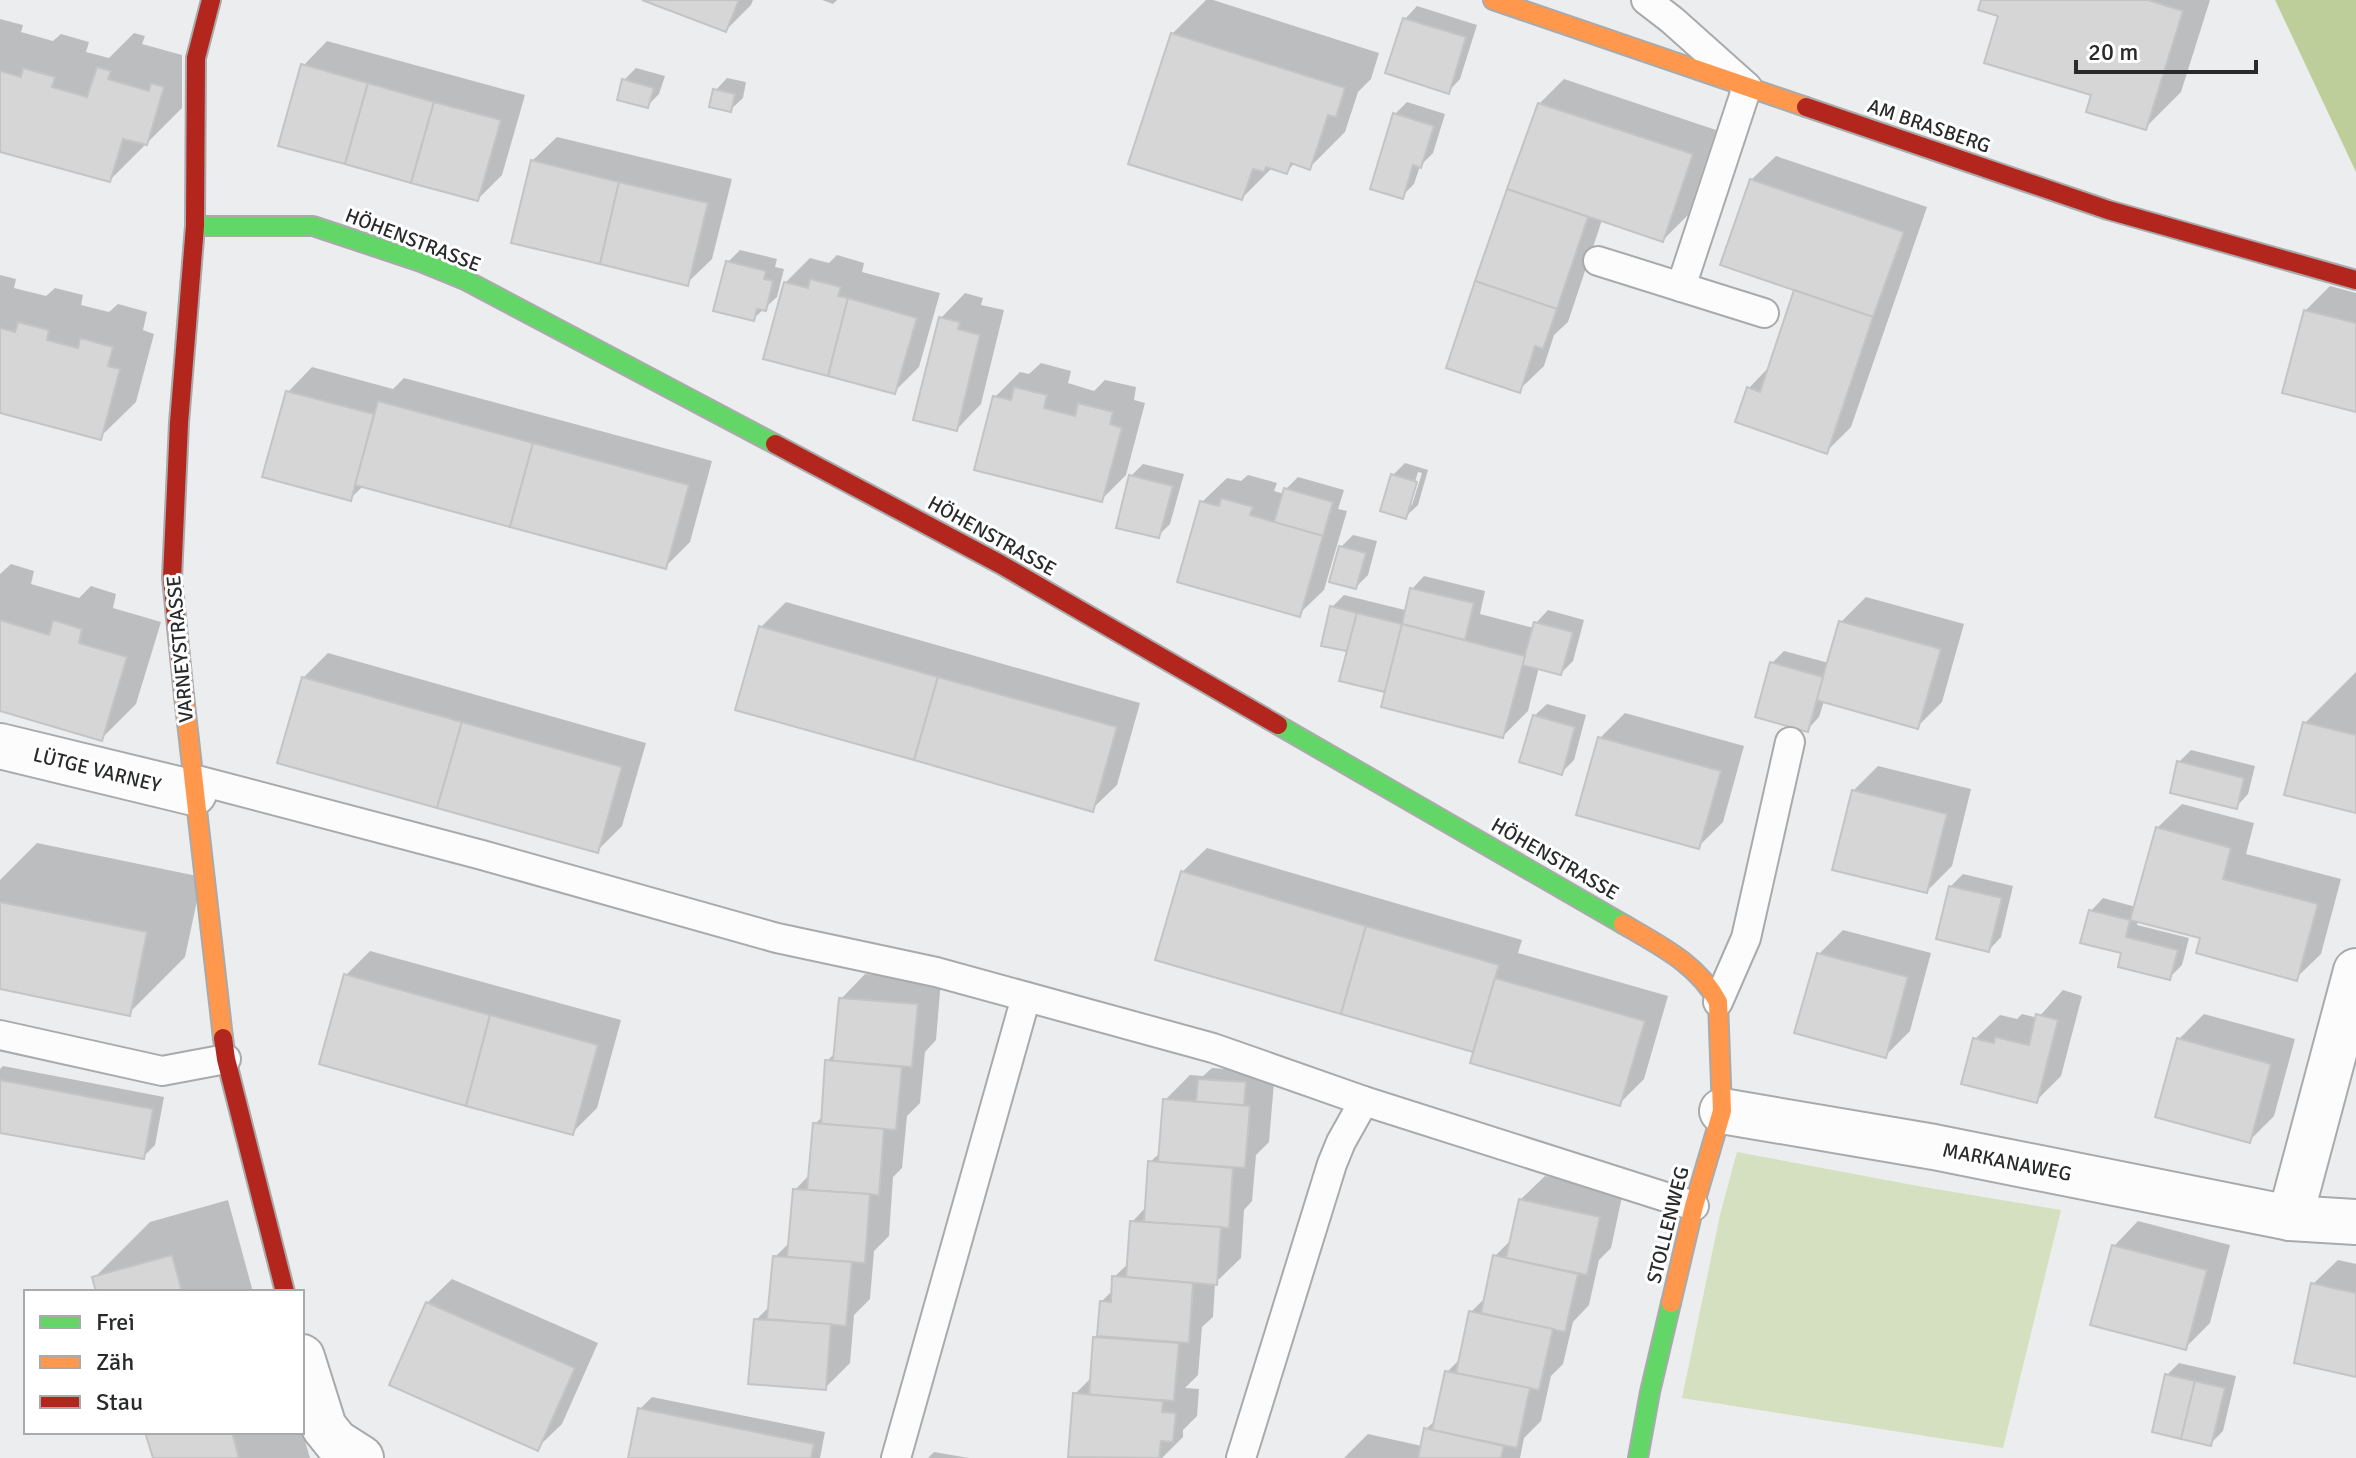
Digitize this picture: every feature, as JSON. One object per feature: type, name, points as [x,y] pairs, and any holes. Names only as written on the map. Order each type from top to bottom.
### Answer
[{"type":"street","name":"VARNEYSTRASSE","points":[[211,0],[196,58],[195,226],[179,423],[172,578],[226,1059],[284,1290]]},
{"type":"street","name":"AM BRASBERG","points":[[1493,0],[2108,210],[2356,280]]},
{"type":"street","name":"HÖHENSTRASSE","points":[[195,226],[313,226],[465,280],[1027,580],[1679,957],[1710,987],[1718,1002]]},
{"type":"street","name":"LÜTGE VARNEY","points":[[0,746],[193,786]]},
{"type":"street","points":[[2290,1218],[2356,971]]},
{"type":"street","name":"STOLLENWEG","points":[[1638,1458],[1650,1392],[1694,1206],[1722,1111],[1718,1002]]},
{"type":"street","name":"MARKANAWEG","points":[[1722,1111],[1951,1151],[2290,1218],[2356,1222]]},
{"type":"street","points":[[304,1365],[324,1427],[336,1442],[361,1458]]},
{"type":"lane","points":[[1646,0],[1747,87],[1681,287]]},
{"type":"lane","points":[[1598,261],[1764,313]]},
{"type":"lane","points":[[1718,1002],[1746,938],[1790,742]]},
{"type":"lane","points":[[193,786],[482,855],[777,938],[936,972],[1213,1048],[1364,1101],[1694,1206]]},
{"type":"lane","points":[[896,1458],[1026,997]]},
{"type":"lane","points":[[0,1035],[162,1071],[226,1059]]},
{"type":"lane","points":[[1241,1458],[1332,1164],[1364,1101]]},
{"type":"green space","points":[[2275,0],[2356,0],[2356,172]]},
{"type":"green space","points":[[1737,1152],[2061,1210],[2003,1448],[1682,1398],[1720,1215]]},
{"type":"building","points":[[642,0],[739,0],[726,32]]},
{"type":"building","points":[[1981,0],[2148,0],[2183,11],[2146,130],[2086,112],[2091,95],[1984,63],[1998,16],[1978,10]]},
{"type":"building","points":[[1403,18],[1466,37],[1449,94],[1385,73]]},
{"type":"building","points":[[1171,33],[1345,88],[1336,117],[1328,115],[1310,170],[1291,163],[1287,174],[1266,167],[1264,172],[1253,169],[1242,200],[1128,164]]},
{"type":"building","points":[[301,64],[368,83],[345,164],[278,146]]},
{"type":"building","points":[[97,67],[111,71],[108,79],[149,91],[151,83],[164,87],[147,145],[123,139],[110,182],[0,152],[0,71],[21,77],[23,68],[55,77],[52,87],[87,97]]},
{"type":"building","points":[[622,79],[654,88],[648,108],[617,100]]},
{"type":"building","points":[[368,83],[434,102],[411,183],[345,164]]},
{"type":"building","points":[[713,89],[735,94],[731,112],[709,107]]},
{"type":"building","points":[[434,102],[501,120],[478,201],[411,183]]},
{"type":"building","points":[[1538,103],[1693,154],[1663,242],[1507,189]]},
{"type":"building","points":[[1393,113],[1434,126],[1421,168],[1413,165],[1403,199],[1370,189]]},
{"type":"building","points":[[531,160],[619,182],[600,264],[511,243]]},
{"type":"building","points":[[1750,179],[1904,232],[1873,317],[1720,265]]},
{"type":"building","points":[[619,182],[708,203],[688,286],[600,264]]},
{"type":"building","points":[[1507,189],[1588,217],[1557,309],[1475,281]]},
{"type":"building","points":[[726,261],[766,271],[764,279],[773,281],[766,311],[757,309],[754,321],[713,311]]},
{"type":"building","points":[[810,279],[841,287],[838,296],[848,298],[828,376],[763,359],[784,282],[808,288]]},
{"type":"building","points":[[1475,281],[1557,309],[1543,349],[1535,346],[1520,393],[1446,368]]},
{"type":"building","points":[[1794,290],[1873,317],[1827,454],[1735,422],[1747,387],[1760,392]]},
{"type":"building","points":[[848,298],[917,318],[895,394],[828,376]]},
{"type":"building","points":[[2304,310],[2356,323],[2356,412],[2282,393]]},
{"type":"building","points":[[939,317],[960,322],[958,329],[980,335],[957,431],[913,420]]},
{"type":"building","points":[[18,322],[49,330],[47,340],[78,348],[80,338],[113,347],[108,366],[120,369],[101,440],[0,413],[0,328],[15,332]]},
{"type":"building","points":[[1014,387],[1047,395],[1044,408],[1075,416],[1078,403],[1113,412],[1110,424],[1122,428],[1102,502],[974,470],[993,396],[1011,400]]},
{"type":"building","points":[[286,391],[374,414],[351,501],[262,477]]},
{"type":"building","points":[[378,401],[533,443],[510,527],[355,485]]},
{"type":"building","points":[[533,443],[689,485],[666,569],[510,527]]},
{"type":"building","points":[[1391,474],[1417,482],[1406,519],[1380,511]]},
{"type":"building","points":[[1129,475],[1173,486],[1159,538],[1116,528]]},
{"type":"building","points":[[1284,488],[1333,502],[1323,536],[1274,522]]},
{"type":"building","points":[[1221,498],[1253,507],[1250,515],[1323,536],[1300,617],[1177,582],[1200,501],[1219,506]]},
{"type":"building","points":[[1339,546],[1366,553],[1356,589],[1329,582]]},
{"type":"building","points":[[1410,588],[1474,603],[1465,640],[1402,624]]},
{"type":"building","points":[[1330,606],[1357,613],[1347,651],[1321,646]]},
{"type":"building","points":[[1357,613],[1402,624],[1385,692],[1339,681]]},
{"type":"building","points":[[0,620],[49,635],[53,620],[82,629],[79,643],[127,657],[102,741],[0,711]]},
{"type":"building","points":[[1839,621],[1941,649],[1918,729],[1816,700]]},
{"type":"building","points":[[1534,622],[1573,632],[1561,675],[1522,665]]},
{"type":"building","points":[[1402,624],[1525,656],[1503,738],[1381,707]]},
{"type":"building","points":[[759,626],[938,677],[914,760],[735,710]]},
{"type":"building","points":[[1770,662],[1823,677],[1808,732],[1755,717]]},
{"type":"building","points":[[302,677],[462,722],[437,808],[277,763]]},
{"type":"building","points":[[938,677],[1117,727],[1093,812],[914,760]]},
{"type":"building","points":[[1533,715],[1575,727],[1562,775],[1519,762]]},
{"type":"building","points":[[462,722],[622,767],[598,853],[437,808]]},
{"type":"building","points":[[2303,722],[2356,735],[2356,813],[2284,795]]},
{"type":"building","points":[[1598,737],[1721,771],[1699,849],[1576,815]]},
{"type":"building","points":[[2177,761],[2244,778],[2237,809],[2170,793]]},
{"type":"building","points":[[1852,790],[1947,814],[1927,893],[1832,870]]},
{"type":"building","points":[[2156,827],[2231,848],[2223,879],[2318,904],[2297,981],[2196,953],[2200,938],[2130,920]]},
{"type":"building","points":[[1181,871],[1366,926],[1341,1014],[1155,960]]},
{"type":"building","points":[[1949,886],[2002,898],[1989,952],[1936,939]]},
{"type":"building","points":[[0,902],[147,932],[130,1016],[0,989]]},
{"type":"building","points":[[2089,910],[2130,920],[2126,937],[2178,950],[2170,980],[2118,967],[2121,953],[2080,943]]},
{"type":"building","points":[[1366,926],[1499,965],[1473,1052],[1341,1014]]},
{"type":"building","points":[[1817,953],[1908,977],[1886,1058],[1794,1033]]},
{"type":"building","points":[[344,974],[490,1015],[466,1106],[319,1064]]},
{"type":"building","points":[[1495,978],[1645,1021],[1620,1106],[1470,1063]]},
{"type":"building","points":[[839,998],[918,1004],[912,1067],[833,1061]]},
{"type":"building","points":[[2036,1014],[2058,1020],[2037,1103],[1961,1084],[1973,1038],[1994,1043],[1995,1037],[2029,1045]]},
{"type":"building","points":[[490,1015],[598,1045],[573,1135],[466,1106]]},
{"type":"building","points":[[2177,1038],[2271,1064],[2250,1143],[2155,1117]]},
{"type":"building","points":[[825,1060],[902,1067],[896,1130],[821,1124]]},
{"type":"building","points":[[1198,1079],[1246,1082],[1244,1105],[1196,1102]]},
{"type":"building","points":[[0,1080],[153,1109],[144,1159],[0,1133]]},
{"type":"building","points":[[1163,1099],[1250,1106],[1245,1168],[1158,1162]]},
{"type":"building","points":[[813,1123],[884,1129],[879,1195],[807,1190]]},
{"type":"building","points":[[1148,1161],[1233,1168],[1229,1228],[1144,1222]]},
{"type":"building","points":[[793,1189],[870,1194],[865,1263],[787,1257]]},
{"type":"building","points":[[1519,1199],[1600,1217],[1587,1275],[1506,1258]]},
{"type":"building","points":[[1130,1221],[1221,1227],[1217,1285],[1126,1277]]},
{"type":"building","points":[[2112,1245],[2207,1270],[2186,1350],[2090,1325]]},
{"type":"building","points":[[172,1255],[181,1290],[95,1290],[92,1277]]},
{"type":"building","points":[[1493,1255],[1578,1274],[1565,1332],[1481,1313]]},
{"type":"building","points":[[773,1256],[852,1262],[846,1326],[767,1319]]},
{"type":"building","points":[[1112,1276],[1193,1283],[1189,1343],[1097,1336],[1100,1301],[1111,1302]]},
{"type":"building","points":[[2311,1283],[2356,1293],[2356,1377],[2294,1363]]},
{"type":"building","points":[[426,1302],[575,1368],[538,1451],[389,1385]]},
{"type":"building","points":[[1469,1311],[1553,1329],[1539,1390],[1456,1373]]},
{"type":"building","points":[[754,1319],[831,1324],[826,1390],[748,1384]]},
{"type":"building","points":[[1093,1337],[1179,1343],[1174,1401],[1089,1395]]},
{"type":"building","points":[[1445,1371],[1530,1388],[1517,1448],[1432,1430]]},
{"type":"building","points":[[2165,1374],[2195,1381],[2181,1439],[2152,1432]]},
{"type":"building","points":[[2195,1381],[2225,1388],[2211,1446],[2181,1439]]},
{"type":"building","points":[[1073,1393],[1163,1401],[1162,1412],[1176,1413],[1173,1442],[1161,1441],[1159,1458],[1068,1457]]},
{"type":"building","points":[[638,1408],[814,1444],[811,1458],[628,1458]]},
{"type":"building","points":[[1424,1428],[1504,1446],[1501,1458],[1418,1458]]},
{"type":"building","points":[[146,1434],[233,1434],[239,1458],[153,1458]]},
{"type":"traffic: fast","points":[[195,226],[313,226],[421,262],[465,280],[775,444]]},
{"type":"traffic: fast","points":[[1278,725],[1623,924]]},
{"type":"traffic: fast","points":[[1638,1458],[1671,1303]]},
{"type":"traffic: slow","points":[[1493,0],[1806,107]]},
{"type":"traffic: slow","points":[[184,696],[223,1038]]},
{"type":"traffic: slow","points":[[1623,924],[1689,966],[1718,1002],[1722,1111],[1694,1206],[1671,1303]]},
{"type":"traffic: jam","points":[[184,696],[172,578],[179,423],[195,226],[196,58],[211,0]]},
{"type":"traffic: jam","points":[[1806,107],[2108,210],[2356,280]]},
{"type":"traffic: jam","points":[[775,444],[1000,564],[1278,725]]},
{"type":"traffic: jam","points":[[223,1038],[284,1290]]}]
